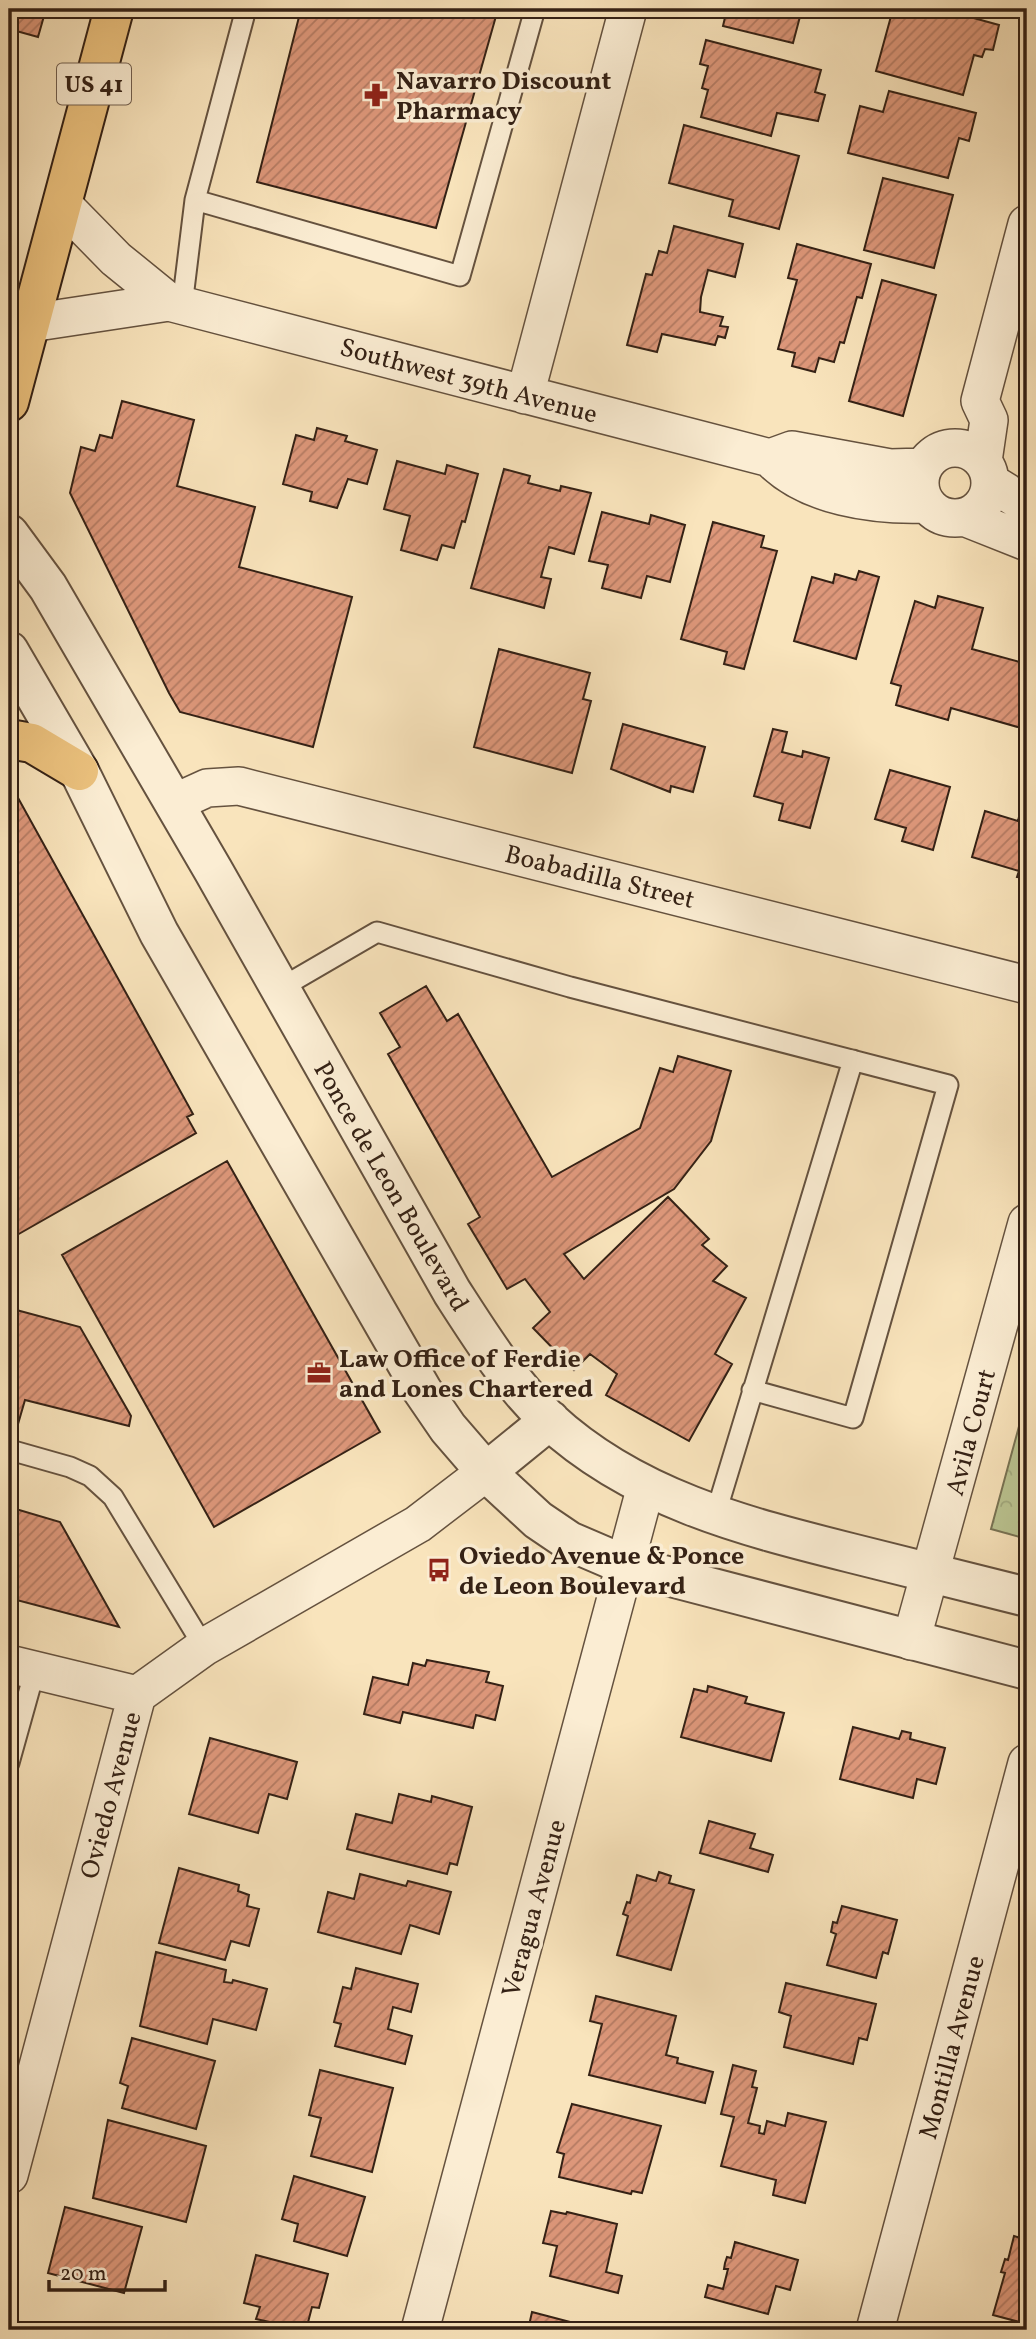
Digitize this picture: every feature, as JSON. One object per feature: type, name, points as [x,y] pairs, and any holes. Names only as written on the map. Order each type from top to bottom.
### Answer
[{"type":"main road","name":"US 41","points":[[9,402],[114,9]]},
{"type":"main road","points":[[9,739],[32,743],[79,771]]},
{"type":"street","points":[[525,395],[628,9]]},
{"type":"street","name":"Southwest 39th Avenue","points":[[62,204],[116,259],[176,304]]},
{"type":"street","points":[[964,517],[983,503],[989,420],[980,401],[1027,224]]},
{"type":"street","name":"Southwest 39th Avenue","points":[[30,323],[176,304],[769,458],[783,472],[814,487],[878,502],[926,503],[939,515],[964,517],[1027,541]]},
{"type":"street","points":[[926,503],[919,486],[933,458],[951,425],[966,407],[980,401]]},
{"type":"street","name":"Southwest 39th Avenue","points":[[769,458],[792,450],[890,468],[965,449],[986,472],[1027,505]]},
{"type":"street","name":"Ponce de Leon Boulevard","points":[[9,534],[48,587],[452,1292],[486,1345],[524,1395],[550,1420],[616,1470],[715,1516],[756,1530],[1027,1597]]},
{"type":"street","points":[[9,651],[79,771],[159,933],[380,1321],[442,1418],[486,1472],[538,1520],[569,1541],[625,1565],[1027,1670]]},
{"type":"street","name":"Boabadilla Street","points":[[174,803],[207,788],[239,786],[1027,985]]},
{"type":"street","name":"Avila Court","points":[[911,1641],[1027,1223]]},
{"type":"street","points":[[486,1472],[550,1420]]},
{"type":"street","name":"Oviedo Avenue","points":[[9,2175],[17,2114],[137,1695],[204,1647],[418,1524],[486,1472]]},
{"type":"street","name":"Veragua Avenue","points":[[420,2330],[646,1486]]},
{"type":"street","points":[[22,1667],[137,1695]]},
{"type":"street","name":"Montilla Avenue","points":[[875,2330],[1027,1763]]},
{"type":"lane","points":[[176,304],[195,200],[246,9]]},
{"type":"lane","points":[[195,200],[460,276],[535,9]]},
{"type":"lane","points":[[279,989],[377,932],[570,987],[948,1085],[853,1418],[752,1390]]},
{"type":"lane","points":[[715,1516],[853,1060]]},
{"type":"lane","points":[[10,1450],[70,1467],[90,1476],[113,1497],[204,1647]]},
{"type":"lane","points":[[9,1763],[22,1667]]},
{"type":"green space","points":[[1027,1397],[1027,1539],[991,1529]]},
{"type":"building","points":[[9,9],[46,9],[38,37],[9,29]]},
{"type":"building","name":"Navarro Discount Pharmacy","points":[[301,9],[498,9],[436,228],[257,182]]},
{"type":"building","points":[[727,9],[802,9],[793,43],[723,26]]},
{"type":"building","points":[[893,9],[941,9],[999,25],[993,50],[985,49],[982,57],[974,55],[963,95],[876,71]]},
{"type":"building","points":[[706,40],[821,70],[815,92],[825,95],[818,121],[777,113],[771,136],[701,117],[708,90],[702,88],[708,66],[700,64]]},
{"type":"building","points":[[889,91],[976,113],[969,141],[959,138],[948,178],[848,153],[860,106],[883,112]]},
{"type":"building","points":[[684,125],[799,156],[779,229],[729,216],[733,200],[669,183]]},
{"type":"building","points":[[883,178],[953,195],[934,268],[864,250]]},
{"type":"building","points":[[674,226],[743,244],[735,277],[708,270],[701,297],[700,312],[723,317],[720,326],[728,327],[725,338],[718,336],[715,345],[662,334],[657,352],[627,345],[646,274],[652,275],[659,251],[667,253]]},
{"type":"building","points":[[797,244],[871,264],[862,298],[857,297],[844,343],[840,342],[834,362],[819,358],[815,372],[792,366],[795,353],[778,349],[797,280],[788,278]]},
{"type":"building","points":[[882,280],[936,295],[903,416],[849,401]]},
{"type":"building","points":[[122,401],[194,420],[177,486],[255,507],[239,567],[352,597],[313,747],[180,712],[169,693],[70,493],[81,447],[95,451],[100,435],[112,438]]},
{"type":"building","points":[[317,428],[347,436],[345,441],[377,450],[367,484],[348,479],[337,508],[310,501],[312,492],[283,484],[296,435],[314,440]]},
{"type":"building","points":[[397,461],[445,474],[447,465],[478,474],[465,522],[462,521],[454,548],[442,545],[437,560],[401,550],[410,516],[384,509]]},
{"type":"building","points":[[504,469],[530,476],[528,483],[560,491],[561,486],[591,493],[574,554],[549,547],[541,577],[551,579],[544,608],[471,588]]},
{"type":"building","points":[[602,512],[649,524],[651,515],[685,525],[670,582],[647,576],[641,598],[602,588],[608,565],[589,561]]},
{"type":"building","points":[[713,522],[764,536],[761,547],[777,551],[744,669],[724,664],[727,652],[681,639]]},
{"type":"building","points":[[859,571],[879,577],[856,659],[794,641],[812,577],[833,583],[835,574],[856,580]]},
{"type":"building","points":[[938,596],[983,608],[972,649],[1027,664],[1027,705],[1021,728],[951,708],[948,720],[896,705],[901,686],[891,683],[915,601],[935,608]]},
{"type":"building","points":[[499,649],[590,673],[583,699],[591,701],[572,773],[474,747]]},
{"type":"building","points":[[623,724],[705,747],[693,792],[671,786],[670,792],[611,769]]},
{"type":"building","points":[[773,729],[787,732],[782,752],[802,757],[803,751],[829,758],[810,828],[779,820],[783,804],[754,796]]},
{"type":"building","points":[[890,770],[950,787],[933,850],[902,841],[906,828],[875,819]]},
{"type":"building","points":[[9,787],[12,787],[193,1114],[187,1117],[196,1133],[17,1235],[9,1232]]},
{"type":"building","points":[[985,811],[1018,821],[1019,817],[1027,819],[1027,879],[1017,877],[1019,871],[972,857]]},
{"type":"building","points":[[426,986],[447,1021],[458,1014],[552,1177],[640,1128],[660,1068],[673,1072],[678,1056],[731,1071],[711,1141],[674,1189],[564,1254],[584,1279],[668,1197],[709,1239],[702,1245],[727,1266],[713,1281],[746,1298],[715,1354],[732,1364],[689,1441],[606,1395],[617,1374],[590,1354],[574,1370],[533,1328],[550,1312],[525,1279],[507,1289],[468,1224],[480,1217],[388,1054],[400,1047],[380,1013]]},
{"type":"building","points":[[227,1161],[380,1432],[214,1527],[62,1255]]},
{"type":"building","points":[[9,1308],[80,1327],[131,1416],[129,1426],[25,1400],[9,1455]]},
{"type":"building","points":[[9,1507],[60,1522],[119,1627],[9,1598]]},
{"type":"building","points":[[427,1660],[489,1672],[486,1682],[503,1686],[495,1720],[476,1715],[473,1728],[403,1712],[400,1723],[364,1714],[373,1677],[408,1685],[413,1663],[425,1666]]},
{"type":"building","points":[[708,1686],[747,1697],[745,1703],[784,1713],[771,1761],[681,1737],[694,1689],[707,1692]]},
{"type":"building","points":[[853,1727],[899,1739],[902,1731],[911,1733],[910,1739],[945,1748],[936,1784],[917,1779],[913,1798],[840,1779]]},
{"type":"building","points":[[210,1738],[297,1762],[287,1799],[269,1794],[258,1833],[189,1814]]},
{"type":"building","points":[[399,1794],[431,1802],[432,1796],[472,1807],[457,1865],[450,1863],[447,1874],[347,1849],[356,1814],[392,1823]]},
{"type":"building","points":[[709,1821],[755,1834],[750,1848],[773,1855],[768,1872],[700,1853]]},
{"type":"building","points":[[179,1868],[239,1885],[238,1891],[249,1895],[247,1906],[259,1909],[249,1946],[231,1941],[225,1960],[159,1943]]},
{"type":"building","points":[[659,1872],[671,1876],[669,1883],[694,1890],[671,1970],[617,1955],[628,1916],[623,1914],[627,1902],[630,1903],[637,1875],[656,1881]]},
{"type":"building","points":[[360,1874],[406,1886],[408,1881],[451,1892],[439,1934],[410,1925],[401,1954],[318,1932],[328,1892],[354,1899]]},
{"type":"building","points":[[842,1906],[897,1920],[888,1954],[883,1952],[876,1978],[827,1965],[836,1934],[831,1932],[833,1922],[837,1923]]},
{"type":"building","points":[[156,1952],[226,1970],[224,1982],[232,1983],[233,1980],[267,1989],[256,2030],[213,2019],[207,2044],[140,2026]]},
{"type":"building","points":[[9,1968],[17,1970],[9,2003]]},
{"type":"building","points":[[356,1968],[418,1984],[411,2012],[393,2007],[388,2029],[412,2036],[405,2064],[335,2046],[341,2024],[334,2022],[343,1987],[351,1989]]},
{"type":"building","points":[[786,1983],[876,2004],[867,2040],[859,2038],[853,2064],[784,2047],[791,2016],[779,2012]]},
{"type":"building","points":[[596,1996],[676,2016],[666,2055],[678,2058],[677,2063],[713,2072],[705,2103],[589,2075],[602,2024],[590,2021]]},
{"type":"building","points":[[132,2038],[215,2061],[196,2129],[122,2108],[128,2086],[120,2083]]},
{"type":"building","points":[[733,2065],[756,2071],[752,2087],[757,2088],[748,2123],[760,2126],[759,2133],[764,2134],[767,2121],[785,2126],[788,2113],[826,2122],[805,2203],[773,2195],[776,2180],[721,2166],[734,2117],[721,2114]]},
{"type":"building","points":[[320,2070],[393,2088],[372,2172],[311,2156],[321,2118],[309,2115]]},
{"type":"building","points":[[572,2104],[661,2126],[642,2193],[632,2191],[631,2194],[559,2177],[564,2154],[557,2152]]},
{"type":"building","points":[[108,2120],[206,2146],[186,2222],[93,2198]]},
{"type":"building","points":[[294,2176],[365,2197],[347,2256],[294,2241],[298,2224],[282,2219]]},
{"type":"building","points":[[65,2207],[142,2227],[124,2293],[48,2273]]},
{"type":"building","points":[[551,2211],[567,2212],[617,2224],[606,2272],[622,2276],[618,2293],[550,2276],[557,2246],[543,2243]]},
{"type":"building","points":[[1014,2236],[1027,2240],[1027,2324],[993,2315],[1005,2273],[1001,2272],[1005,2259],[1008,2260]]},
{"type":"building","points":[[735,2242],[798,2260],[790,2290],[776,2286],[768,2314],[705,2297],[708,2285],[723,2289],[728,2269],[724,2269],[725,2263],[727,2257],[731,2258]]},
{"type":"building","points":[[256,2255],[328,2274],[319,2308],[312,2307],[306,2330],[256,2319],[260,2307],[244,2303]]},
{"type":"building","points":[[532,2312],[597,2329],[597,2330],[528,2330]]},
{"type":"place","name":"Navarro Discount Pharmacy","points":[[376,95]]},
{"type":"place","name":"Law Office of Ferdie and Lones Chartered","points":[[319,1373]]},
{"type":"place","name":"Oviedo Avenue & Ponce de Leon Boulevard","points":[[439,1570]]}]
